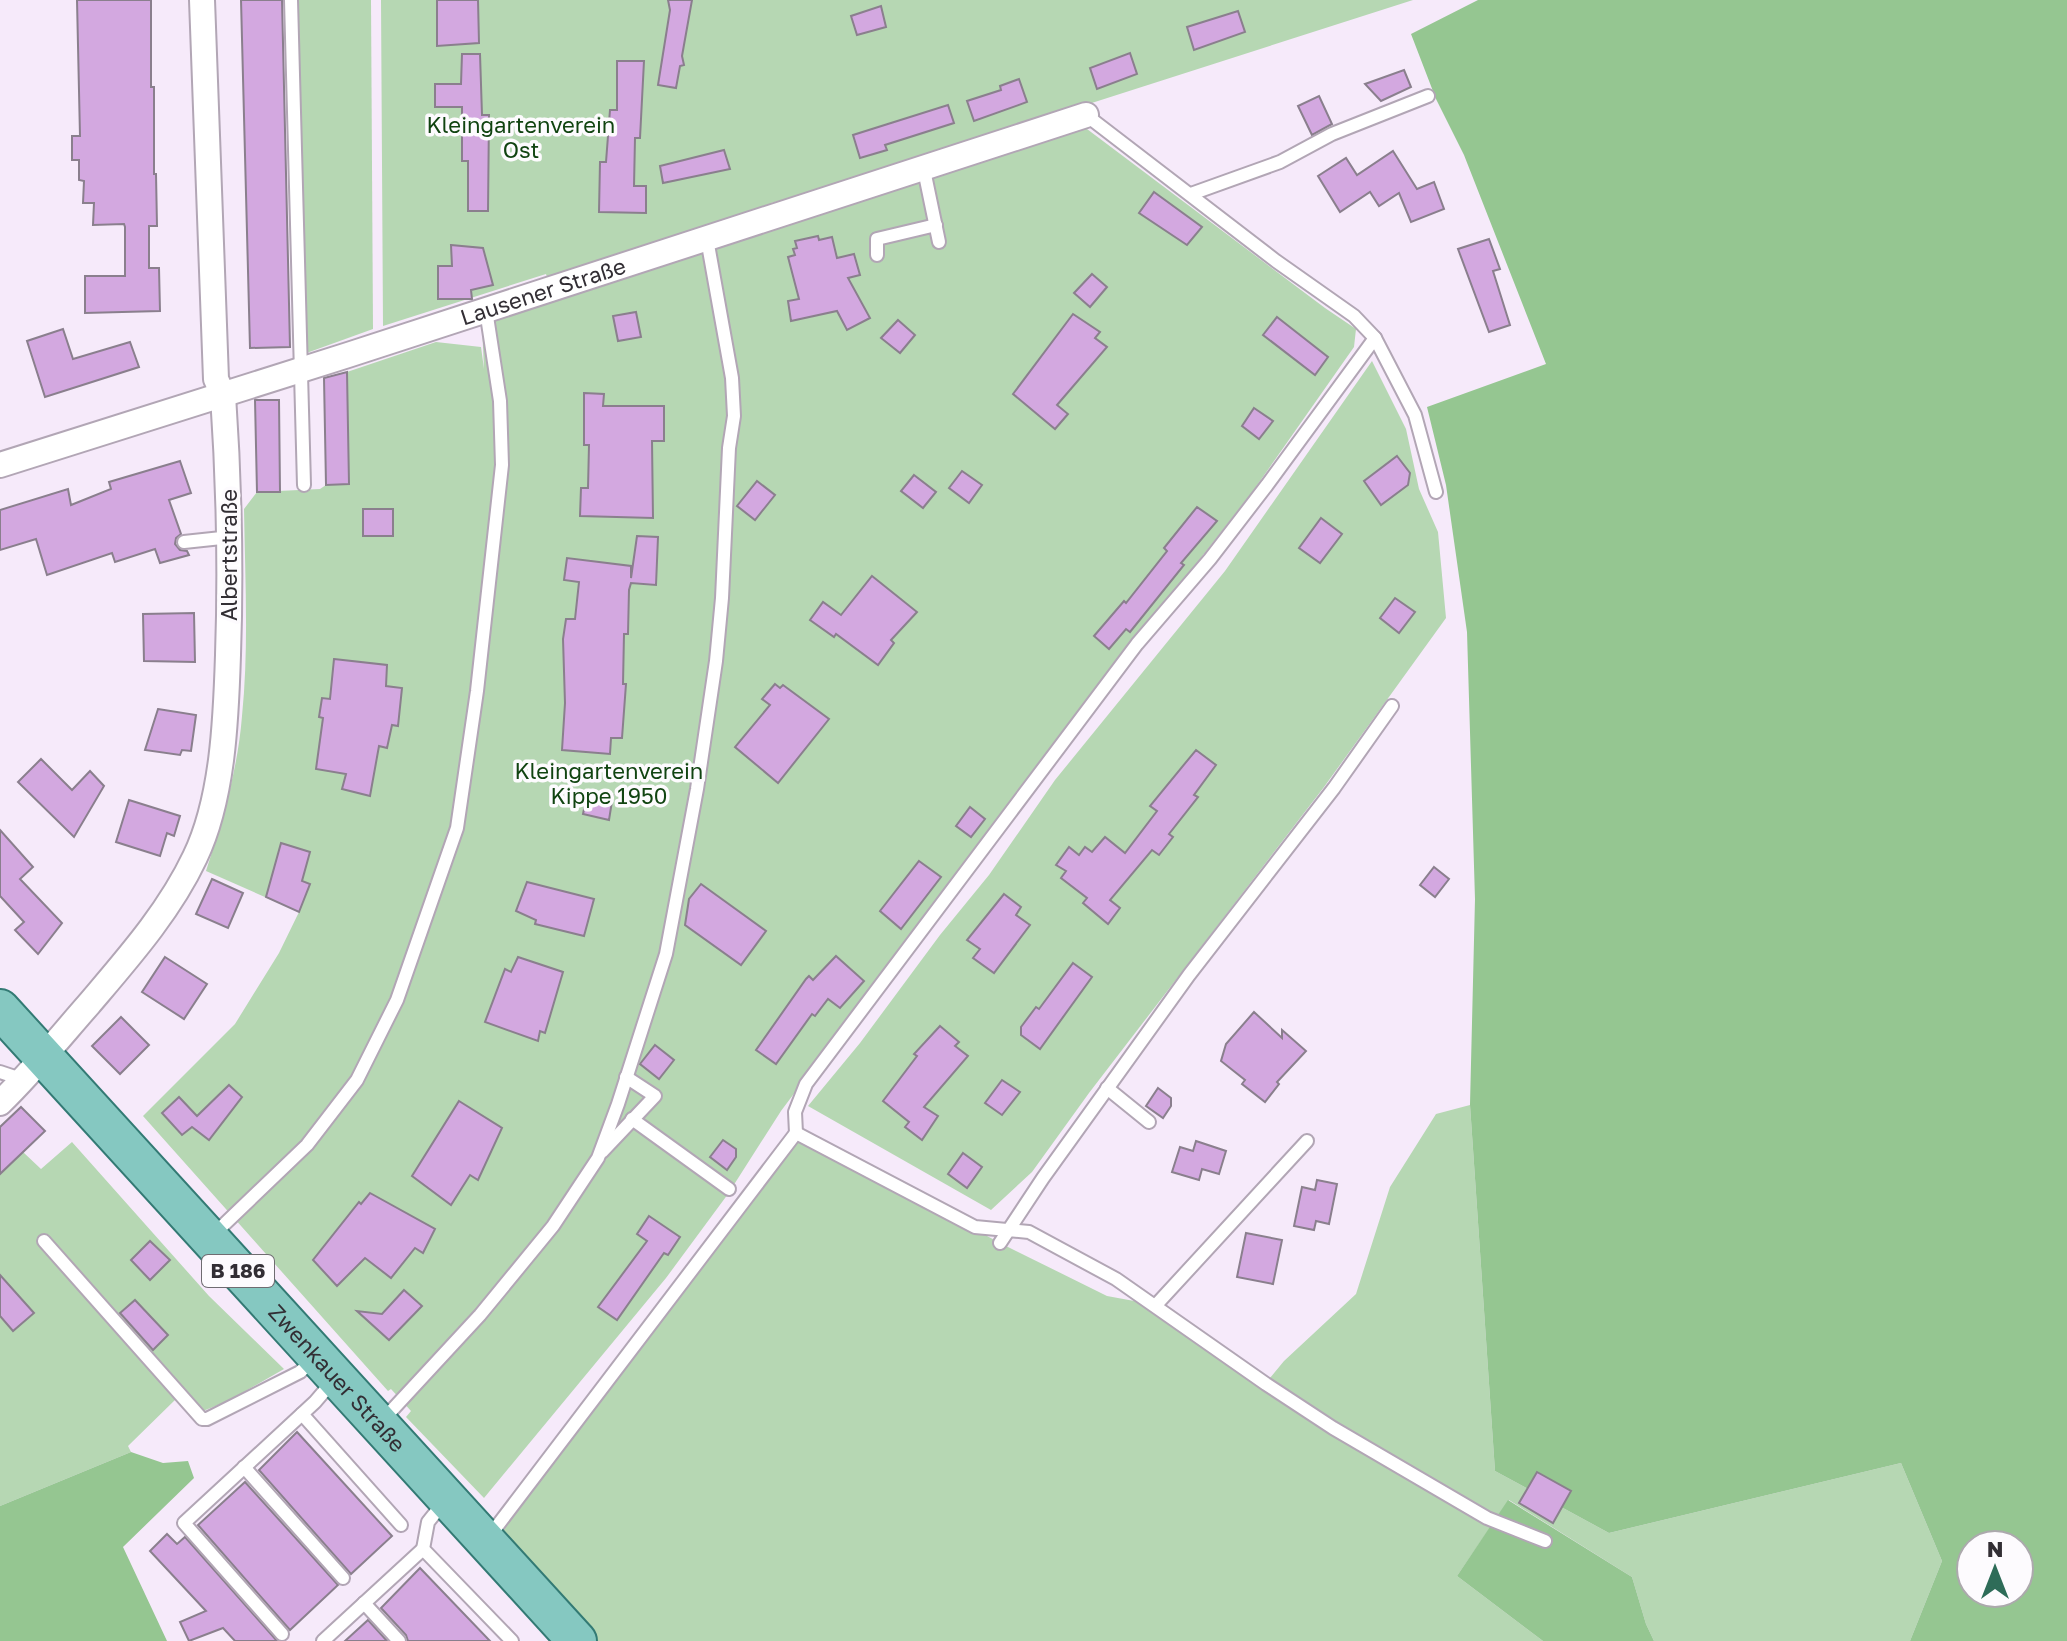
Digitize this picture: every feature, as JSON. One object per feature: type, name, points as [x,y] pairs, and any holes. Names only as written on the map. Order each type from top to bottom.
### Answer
[{"type":"main road","name":"Zwenkauer Straße","points":[[0,1009],[34,1068],[209,1238],[577,1641]]},
{"type":"street","name":"Albertstraße","points":[[0,1103],[34,1068],[167,907],[196,856],[216,787],[227,697],[231,537],[223,395],[216,379],[215,364],[202,0]]},
{"type":"street","name":"Lausener Straße","points":[[0,465],[924,170],[1086,115]]},
{"type":"lane","points":[[291,0],[304,485]]},
{"type":"lane","points":[[1191,194],[1280,162],[1332,134],[1428,96]]},
{"type":"lane","points":[[1086,115],[1276,261],[1354,316],[1375,338],[1415,415],[1436,492]]},
{"type":"lane","points":[[924,170],[939,242]]},
{"type":"lane","points":[[877,255],[877,239],[936,225]]},
{"type":"lane","points":[[598,1158],[666,954],[697,789],[718,643],[729,448],[734,416],[732,378],[707,239]]},
{"type":"lane","points":[[209,1238],[307,1145],[357,1080],[397,1000],[457,828],[477,691],[502,465],[500,401],[491,326],[486,310]]},
{"type":"lane","points":[[486,1541],[796,1133],[795,1112],[806,1084],[1119,668],[1210,559],[1375,338]]},
{"type":"lane","points":[[184,542],[231,537]]},
{"type":"lane","points":[[1000,1243],[1189,975],[1334,788],[1392,706]]},
{"type":"lane","points":[[0,1072],[34,1068]]},
{"type":"lane","points":[[379,1424],[480,1315],[553,1226],[598,1158],[655,1096],[626,1077]]},
{"type":"lane","points":[[1107,1088],[1149,1122]]},
{"type":"lane","points":[[632,1119],[729,1189]]},
{"type":"lane","points":[[796,1133],[975,1227],[1029,1232],[1116,1279],[1333,1428],[1487,1518],[1545,1541]]},
{"type":"lane","points":[[1156,1305],[1307,1141]]},
{"type":"lane","points":[[44,1241],[202,1419],[300,1372],[326,1368]]},
{"type":"lane","points":[[282,1634],[184,1523],[302,1414],[326,1368]]},
{"type":"lane","points":[[302,1414],[401,1525]]},
{"type":"lane","points":[[244,1467],[343,1578]]},
{"type":"lane","points":[[323,1641],[423,1549],[428,1522],[447,1498]]},
{"type":"lane","points":[[423,1549],[512,1641]]},
{"type":"lane","points":[[364,1603],[399,1641]]},
{"type":"green space","points":[[291,0],[371,0],[373,329],[301,355]]},
{"type":"green space","name":"Kleingartenverein Ost","points":[[381,0],[1413,0],[547,277],[546,274],[383,326]]},
{"type":"green space","points":[[1478,0],[2067,0],[2067,1641],[1910,1641],[1942,1561],[1901,1463],[1609,1533],[1495,1471],[1470,1105],[1475,899],[1467,632],[1446,485],[1427,407],[1546,364],[1464,155],[1436,99],[1411,34]]},
{"type":"green space","name":"Kleingartenverein Kippe 1950","points":[[1083,126],[1356,329],[1354,347],[1253,491],[1055,745],[781,1111],[728,1194],[666,1278],[484,1498],[406,1417],[411,1411],[391,1389],[388,1391],[143,1116],[235,1024],[279,953],[299,912],[206,871],[228,795],[240,736],[246,639],[244,509],[257,492],[320,489],[326,485],[349,483],[347,372],[436,342],[481,347],[484,369],[482,325],[496,319],[496,312],[1023,149]]},
{"type":"green space","points":[[1372,361],[1406,429],[1419,489],[1438,532],[1446,618],[1324,787],[1032,1172],[991,1210],[808,1106],[989,875],[1055,780],[1225,571]]},
{"type":"green space","points":[[1470,1105],[1495,1471],[1609,1533],[1901,1463],[1942,1561],[1910,1641],[1654,1641],[1632,1577],[1509,1500],[1457,1576],[1543,1641],[577,1641],[486,1541],[796,1133],[1000,1243],[1107,1296],[1156,1305],[1265,1384],[1284,1361],[1356,1294],[1390,1187],[1436,1114]]},
{"type":"green space","points":[[72,1142],[209,1296],[284,1369],[195,1418],[176,1399],[128,1446],[131,1452],[0,1506],[0,1174],[23,1152],[41,1169]]},
{"type":"green space","points":[[131,1452],[163,1463],[188,1461],[194,1478],[123,1547],[167,1641],[0,1641],[0,1506]]},
{"type":"green space","points":[[1508,1500],[1632,1577],[1654,1641],[1543,1641],[1457,1576]]},
{"type":"building","points":[[77,0],[151,0],[157,226],[149,226],[149,268],[159,268],[160,311],[85,313],[85,276],[125,276],[125,227],[124,224],[93,225],[94,203],[83,203],[84,181],[79,180],[79,160],[72,160],[72,136],[80,136]]},
{"type":"building","points":[[241,0],[282,0],[290,347],[250,348]]},
{"type":"building","points":[[437,0],[478,0],[479,43],[437,46]]},
{"type":"building","points":[[668,0],[692,0],[682,56],[684,65],[680,66],[676,88],[658,85],[670,10]]},
{"type":"building","points":[[881,6],[886,27],[857,35],[851,16]]},
{"type":"building","points":[[1238,11],[1245,32],[1194,50],[1187,27]]},
{"type":"building","points":[[1130,53],[1137,74],[1097,89],[1090,68]]},
{"type":"building","points":[[462,54],[480,54],[482,115],[489,115],[488,211],[468,211],[468,161],[462,161],[462,107],[435,107],[435,84],[461,84]]},
{"type":"building","points":[[617,61],[644,61],[640,138],[635,138],[634,186],[646,186],[646,213],[599,212],[600,162],[606,162],[610,110],[617,110]]},
{"type":"building","points":[[1404,70],[1411,87],[1381,101],[1365,84]]},
{"type":"building","points":[[1019,79],[1027,102],[974,121],[967,101],[1001,90],[1000,86]]},
{"type":"building","points":[[1319,96],[1332,124],[1312,135],[1298,106]]},
{"type":"building","points":[[948,105],[954,123],[885,145],[887,150],[860,158],[853,135]]},
{"type":"building","points":[[724,150],[730,169],[663,183],[660,166]]},
{"type":"building","points":[[1393,151],[1417,189],[1434,182],[1444,209],[1411,222],[1399,193],[1379,206],[1370,192],[1340,212],[1318,176],[1346,158],[1357,175]]},
{"type":"building","points":[[1154,192],[1202,227],[1187,245],[1139,213]]},
{"type":"building","points":[[818,236],[819,240],[832,237],[837,258],[854,254],[860,275],[848,278],[870,318],[847,330],[837,311],[791,321],[788,301],[799,299],[788,257],[795,255],[795,241]]},
{"type":"building","points":[[1489,239],[1500,269],[1493,271],[1510,325],[1489,332],[1458,249]]},
{"type":"building","points":[[451,245],[483,248],[493,285],[471,290],[472,299],[438,299],[438,266],[452,266]]},
{"type":"building","points":[[1092,274],[1107,287],[1090,307],[1074,293]]},
{"type":"building","points":[[636,312],[641,337],[618,341],[613,316]]},
{"type":"building","points":[[1073,314],[1100,332],[1095,338],[1107,347],[1057,405],[1068,414],[1055,429],[1013,394]]},
{"type":"building","points":[[1277,317],[1328,357],[1315,375],[1263,335]]},
{"type":"building","points":[[898,320],[915,335],[900,353],[881,338]]},
{"type":"building","points":[[63,329],[73,359],[130,342],[139,367],[45,397],[27,341]]},
{"type":"building","points":[[347,372],[349,484],[326,485],[324,378]]},
{"type":"building","points":[[584,393],[604,394],[603,406],[664,406],[664,441],[652,441],[653,518],[580,516],[581,488],[588,488],[589,445],[584,445]]},
{"type":"building","points":[[255,400],[279,400],[280,492],[257,492]]},
{"type":"building","points":[[1254,408],[1273,421],[1259,439],[1242,426]]},
{"type":"building","points":[[1397,456],[1410,473],[1408,485],[1381,505],[1364,481]]},
{"type":"building","points":[[180,461],[191,493],[169,500],[181,534],[175,544],[189,555],[160,563],[155,549],[115,562],[112,553],[47,575],[36,539],[0,550],[0,510],[68,489],[71,505],[111,489],[109,482]]},
{"type":"building","points":[[962,471],[982,485],[969,503],[949,488]]},
{"type":"building","points":[[914,475],[936,492],[923,508],[901,491]]},
{"type":"building","points":[[757,481],[775,495],[755,520],[737,506]]},
{"type":"building","points":[[1197,507],[1217,521],[1181,563],[1184,565],[1130,632],[1126,629],[1109,649],[1094,636],[1124,601],[1126,603]]},
{"type":"building","points":[[363,509],[393,509],[393,536],[363,536]]},
{"type":"building","points":[[1321,518],[1342,534],[1320,563],[1299,548]]},
{"type":"building","points":[[637,536],[658,537],[656,585],[631,583],[629,590],[628,634],[624,634],[623,684],[626,684],[622,738],[611,738],[610,754],[562,750],[565,703],[563,639],[566,619],[575,619],[579,582],[564,580],[567,558],[631,566],[631,578]]},
{"type":"building","points":[[872,576],[917,612],[891,640],[894,643],[878,665],[836,634],[834,637],[810,620],[823,602],[841,615]]},
{"type":"building","points":[[1395,598],[1415,612],[1399,633],[1380,618]]},
{"type":"building","points":[[194,613],[195,662],[144,661],[143,614]]},
{"type":"building","points":[[334,659],[387,665],[386,686],[402,688],[398,726],[392,725],[387,748],[379,746],[370,796],[342,789],[346,774],[316,769],[323,718],[319,717],[322,698],[330,699]]},
{"type":"building","points":[[775,684],[780,688],[783,685],[829,719],[778,783],[735,747],[770,705],[762,699]]},
{"type":"building","points":[[158,709],[196,715],[191,751],[182,750],[180,755],[145,750]]},
{"type":"building","points":[[1196,750],[1216,765],[1194,795],[1198,797],[1169,834],[1173,837],[1159,855],[1152,850],[1110,900],[1120,908],[1108,924],[1083,903],[1087,898],[1061,878],[1066,871],[1056,865],[1069,847],[1079,855],[1085,847],[1092,852],[1105,837],[1125,853],[1157,811],[1150,806]]},
{"type":"building","points":[[41,759],[72,790],[90,771],[104,786],[74,837],[18,782]]},
{"type":"building","points":[[588,790],[613,795],[609,820],[583,814]]},
{"type":"building","points":[[129,800],[180,816],[174,836],[167,833],[160,856],[116,842]]},
{"type":"building","points":[[970,807],[985,819],[971,837],[956,826]]},
{"type":"building","points":[[0,830],[33,867],[20,879],[62,923],[38,954],[15,930],[24,922],[0,896]]},
{"type":"building","points":[[281,843],[310,852],[302,881],[310,884],[299,912],[266,897]]},
{"type":"building","points":[[919,861],[941,877],[901,929],[880,911]]},
{"type":"building","points":[[1434,867],[1449,879],[1435,897],[1420,885]]},
{"type":"building","points":[[212,879],[243,893],[228,928],[196,914]]},
{"type":"building","points":[[527,882],[594,899],[584,936],[535,924],[536,920],[516,911]]},
{"type":"building","points":[[701,884],[766,931],[741,965],[685,925],[689,899]]},
{"type":"building","points":[[1004,894],[1021,907],[1016,915],[1030,925],[994,973],[973,958],[980,949],[967,940]]},
{"type":"building","points":[[836,956],[864,981],[840,1008],[828,999],[815,1016],[812,1014],[776,1064],[756,1050],[806,979],[809,976],[813,980]]},
{"type":"building","points":[[165,957],[207,984],[184,1019],[142,992]]},
{"type":"building","points":[[518,957],[563,972],[545,1033],[540,1031],[538,1041],[485,1022],[505,969],[511,972]]},
{"type":"building","points":[[1073,963],[1092,977],[1040,1049],[1021,1035],[1021,1027],[1036,1007],[1039,1009]]},
{"type":"building","points":[[1254,1012],[1282,1038],[1282,1030],[1306,1051],[1277,1082],[1279,1084],[1265,1102],[1242,1084],[1245,1080],[1221,1061],[1226,1044]]},
{"type":"building","points":[[121,1017],[149,1045],[120,1074],[92,1046]]},
{"type":"building","points":[[940,1026],[959,1042],[955,1046],[968,1056],[924,1107],[938,1116],[922,1140],[905,1127],[909,1122],[883,1101],[917,1056],[914,1054]]},
{"type":"building","points":[[655,1045],[674,1060],[659,1079],[640,1064]]},
{"type":"building","points":[[1002,1080],[1020,1092],[1002,1115],[985,1103]]},
{"type":"building","points":[[229,1085],[242,1097],[209,1140],[192,1127],[182,1135],[162,1113],[179,1097],[197,1116]]},
{"type":"building","points":[[1158,1088],[1171,1098],[1171,1106],[1163,1118],[1146,1106]]},
{"type":"building","points":[[459,1101],[502,1128],[478,1180],[470,1175],[451,1205],[412,1176]]},
{"type":"building","points":[[21,1107],[45,1131],[0,1174],[0,1127]]},
{"type":"building","points":[[723,1140],[736,1149],[736,1157],[727,1170],[710,1157]]},
{"type":"building","points":[[1196,1141],[1226,1151],[1219,1174],[1202,1169],[1199,1180],[1172,1172],[1180,1147],[1193,1151]]},
{"type":"building","points":[[963,1153],[982,1167],[967,1188],[948,1174]]},
{"type":"building","points":[[1317,1180],[1337,1184],[1329,1224],[1316,1221],[1314,1230],[1294,1226],[1302,1187],[1315,1190]]},
{"type":"building","points":[[370,1193],[435,1229],[423,1253],[415,1248],[391,1278],[365,1258],[337,1286],[313,1260],[359,1202],[361,1204]]},
{"type":"building","points":[[649,1216],[680,1237],[668,1255],[664,1253],[617,1320],[598,1307],[647,1241],[637,1234]]},
{"type":"building","points":[[1246,1233],[1282,1240],[1273,1284],[1237,1277]]},
{"type":"building","points":[[150,1241],[170,1260],[150,1280],[131,1260]]},
{"type":"building","points":[[0,1275],[34,1313],[13,1331],[0,1316]]},
{"type":"building","points":[[404,1290],[422,1306],[389,1340],[357,1311],[382,1314]]},
{"type":"building","points":[[135,1300],[168,1335],[153,1350],[120,1313]]},
{"type":"building","points":[[297,1432],[392,1536],[351,1574],[259,1470]]},
{"type":"building","points":[[1537,1472],[1571,1491],[1553,1523],[1519,1503]]},
{"type":"building","points":[[245,1482],[338,1585],[290,1630],[198,1525]]},
{"type":"building","points":[[167,1534],[177,1544],[185,1537],[277,1641],[235,1641],[223,1628],[189,1641],[180,1622],[206,1611],[150,1551]]},
{"type":"building","points":[[420,1568],[490,1641],[408,1641],[381,1608]]},
{"type":"building","points":[[368,1620],[387,1641],[345,1641]]}]
